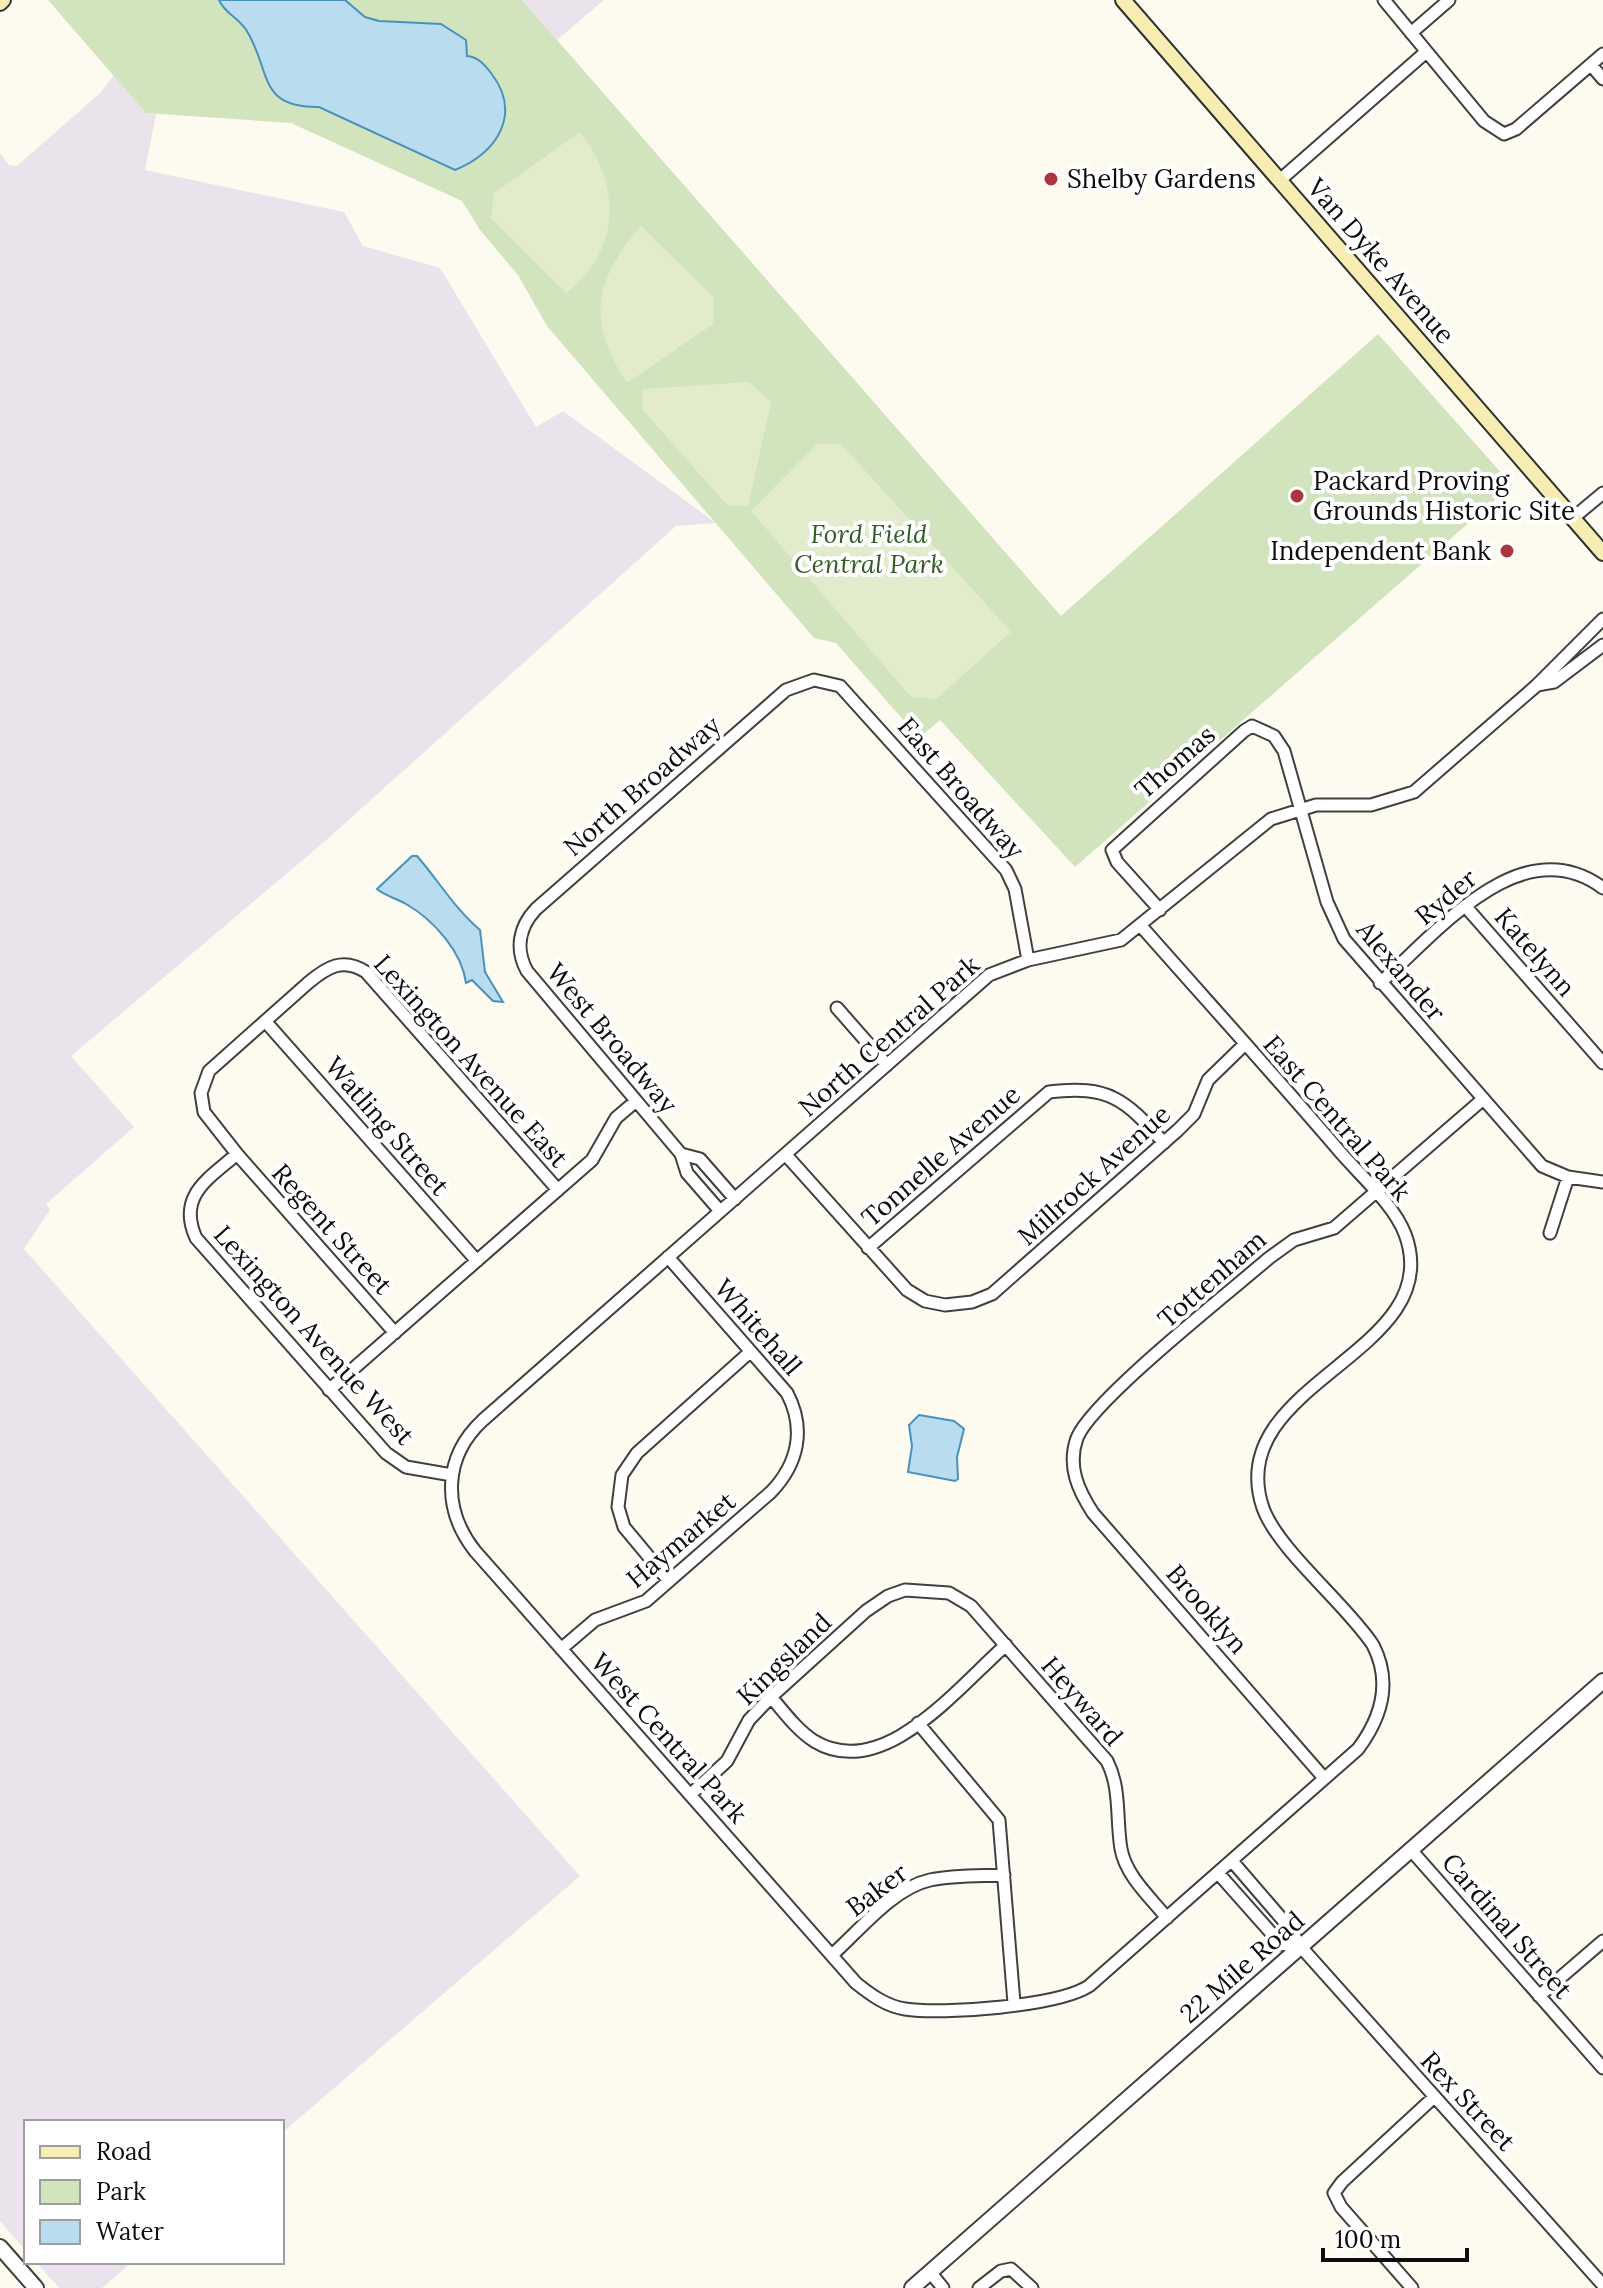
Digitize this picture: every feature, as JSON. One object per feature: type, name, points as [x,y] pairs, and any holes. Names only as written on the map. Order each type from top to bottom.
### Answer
[{"type":"main road","name":"Van Dyke Avenue","points":[[1123,0],[1603,553]]},
{"type":"street","points":[[1384,0],[1484,121],[1504,134],[1516,129],[1603,54]]},
{"type":"street","points":[[1411,33],[1449,0]]},
{"type":"street","points":[[1280,180],[1426,52]]},
{"type":"street","points":[[1591,65],[1603,79]]},
{"type":"street","points":[[1573,518],[1603,493]]},
{"type":"street","name":"North Central Park","points":[[455,1462],[476,1427],[989,975],[1028,960],[1111,943],[1141,926],[1271,819],[1302,808],[1371,805],[1414,792],[1536,686],[1603,619]]},
{"type":"street","name":"North Central Park","points":[[1536,686],[1554,682],[1603,645]]},
{"type":"street","name":"North Broadway","points":[[520,945],[527,920],[545,901],[786,690],[814,680]]},
{"type":"street","name":"East Broadway","points":[[814,680],[835,684],[849,694],[1006,870],[1015,889],[1028,960]]},
{"type":"street","name":"Thomas","points":[[1160,910],[1117,862],[1112,850],[1244,731],[1252,726],[1274,736],[1284,751],[1302,808]]},
{"type":"street","name":"Alexander","points":[[1302,808],[1336,926],[1380,983],[1542,1166],[1568,1177]]},
{"type":"street","name":"Ryder","points":[[1380,983],[1466,907],[1506,878],[1552,868],[1586,877],[1603,888]]},
{"type":"street","name":"Katelynn","points":[[1466,907],[1603,1063]]},
{"type":"street","name":"East Central Park","points":[[1141,926],[1375,1193],[1404,1233],[1410,1267],[1401,1299],[1375,1334],[1278,1419],[1266,1437],[1259,1460],[1258,1490],[1270,1522],[1366,1634],[1382,1668],[1382,1700],[1373,1726],[1358,1749],[1324,1778]]},
{"type":"street","name":"West Broadway","points":[[520,945],[527,971],[681,1154],[687,1173],[720,1211]]},
{"type":"street","name":"Regent Street","points":[[351,964],[332,966],[322,971],[213,1066],[202,1085],[204,1112],[237,1154],[395,1333]]},
{"type":"street","name":"Lexington Avenue East","points":[[351,964],[370,976],[558,1190]]},
{"type":"street","points":[[837,1008],[887,1065]]},
{"type":"street","name":"Watling Street","points":[[265,1021],[477,1261]]},
{"type":"street","name":"Millrock Avenue","points":[[868,1248],[907,1290],[925,1301],[945,1305],[972,1302],[997,1290],[1194,1114],[1213,1074],[1245,1044]]},
{"type":"street","name":"Tonnelle Avenue","points":[[868,1248],[1049,1092],[1082,1088],[1109,1093],[1134,1110],[1164,1143]]},
{"type":"street","name":"Tottenham","points":[[1074,1460],[1077,1439],[1101,1405],[1286,1244],[1334,1228],[1482,1100]]},
{"type":"street","points":[[329,1390],[592,1160],[616,1118],[636,1101]]},
{"type":"street","name":"Lexington Avenue West","points":[[237,1154],[200,1185],[192,1200],[189,1222],[196,1238],[395,1462],[406,1467],[452,1475]]},
{"type":"street","name":"West Broadway","points":[[681,1154],[700,1159],[735,1199]]},
{"type":"street","points":[[786,1155],[868,1248]]},
{"type":"street","points":[[1550,1233],[1568,1177],[1603,1182]]},
{"type":"street","points":[[702,1191],[717,1178]]},
{"type":"street","name":"Whitehall","points":[[668,1257],[787,1393],[798,1418],[798,1434]]},
{"type":"street","points":[[669,1581],[624,1527],[618,1507],[622,1475],[637,1453],[750,1352]]},
{"type":"street","name":"Haymarket","points":[[561,1649],[595,1620],[640,1605],[784,1478],[794,1460],[798,1434]]},
{"type":"street","name":"Brooklyn","points":[[1074,1460],[1075,1481],[1093,1513],[1324,1778]]},
{"type":"street","name":"West Central Park","points":[[455,1462],[452,1505],[467,1541],[866,1991],[883,2002],[907,2009],[1014,2003]]},
{"type":"street","name":"Kingsland","points":[[690,1795],[727,1761],[749,1720],[771,1697],[888,1596],[905,1590],[932,1590]]},
{"type":"street","name":"Heyward","points":[[932,1590],[949,1593],[971,1606],[1107,1761],[1114,1778],[1121,1849],[1128,1868],[1167,1918]]},
{"type":"street","points":[[771,1697],[807,1736],[840,1752],[872,1751],[895,1742],[1006,1645]]},
{"type":"street","name":"22 Mile Road","points":[[912,2288],[1603,1681]]},
{"type":"street","points":[[918,1723],[999,1820],[1014,2003],[1049,2001],[1080,1992],[1324,1778]]},
{"type":"street","name":"Cardinal Street","points":[[1411,1850],[1603,2068]]},
{"type":"street","points":[[1232,1861],[1288,1926],[1301,1947]]},
{"type":"street","points":[[1218,1873],[1281,1944],[1301,1947]]},
{"type":"street","name":"Baker","points":[[832,1955],[899,1895],[918,1884],[939,1879],[1004,1875]]},
{"type":"street","points":[[1539,1996],[1603,1941]]},
{"type":"street","name":"Rex Street","points":[[1301,1947],[1603,2285]]},
{"type":"street","points":[[1412,2288],[1341,2207],[1334,2193],[1433,2098]]},
{"type":"street","points":[[0,2247],[36,2288]]},
{"type":"street","points":[[979,2288],[1001,2271],[1011,2269],[1032,2288]]},
{"type":"street","points":[[930,2272],[943,2288]]},
{"type":"shaded area","points":[[522,0],[604,0],[557,40]]},
{"type":"shaded area","points":[[114,75],[146,113],[156,114],[145,170],[344,212],[363,246],[440,268],[536,427],[563,411],[716,523],[676,526],[324,842],[71,1056],[134,1127],[46,1204],[50,1210],[24,1249],[580,1876],[284,2131],[284,2120],[24,2120],[24,2249],[0,2221],[0,153],[9,165],[17,166],[100,93]]},
{"type":"shaded area","points":[[38,2264],[130,2264],[102,2288],[59,2288]]},
{"type":"green space","name":"Ford Field Central Park","points":[[48,0],[522,0],[1061,616],[1378,334],[1512,485],[1075,867],[940,720],[919,738],[836,643],[814,638],[547,326],[518,275],[480,230],[462,201],[291,123],[146,113]]},
{"type":"green space","points":[[580,132],[603,173],[609,216],[606,237],[598,257],[566,293],[491,218],[494,193]]},
{"type":"green space","points":[[641,226],[714,298],[713,324],[627,383],[605,340],[601,302],[613,265]]},
{"type":"green space","points":[[749,382],[771,402],[748,506],[728,506],[642,409],[643,389]]},
{"type":"green space","points":[[817,444],[841,444],[1011,632],[936,699],[911,697],[751,511]]},
{"type":"water","points":[[219,0],[345,0],[365,17],[379,21],[441,24],[466,40],[467,56],[483,64],[500,88],[505,117],[501,130],[483,153],[455,170],[319,107],[299,106],[285,101],[269,85],[245,28]]},
{"type":"water","points":[[412,856],[417,856],[480,930],[485,972],[503,1002],[493,1001],[472,980],[466,983],[453,949],[427,919],[377,889]]},
{"type":"water","points":[[919,1415],[954,1421],[964,1429],[957,1457],[958,1479],[955,1481],[908,1472],[912,1446],[909,1425]]},
{"type":"place","name":"Shelby Gardens","points":[[1051,179]]},
{"type":"place","name":"Packard Proving Grounds Historic Site","points":[[1297,496]]},
{"type":"place","name":"Independent Bank","points":[[1507,551]]}]
